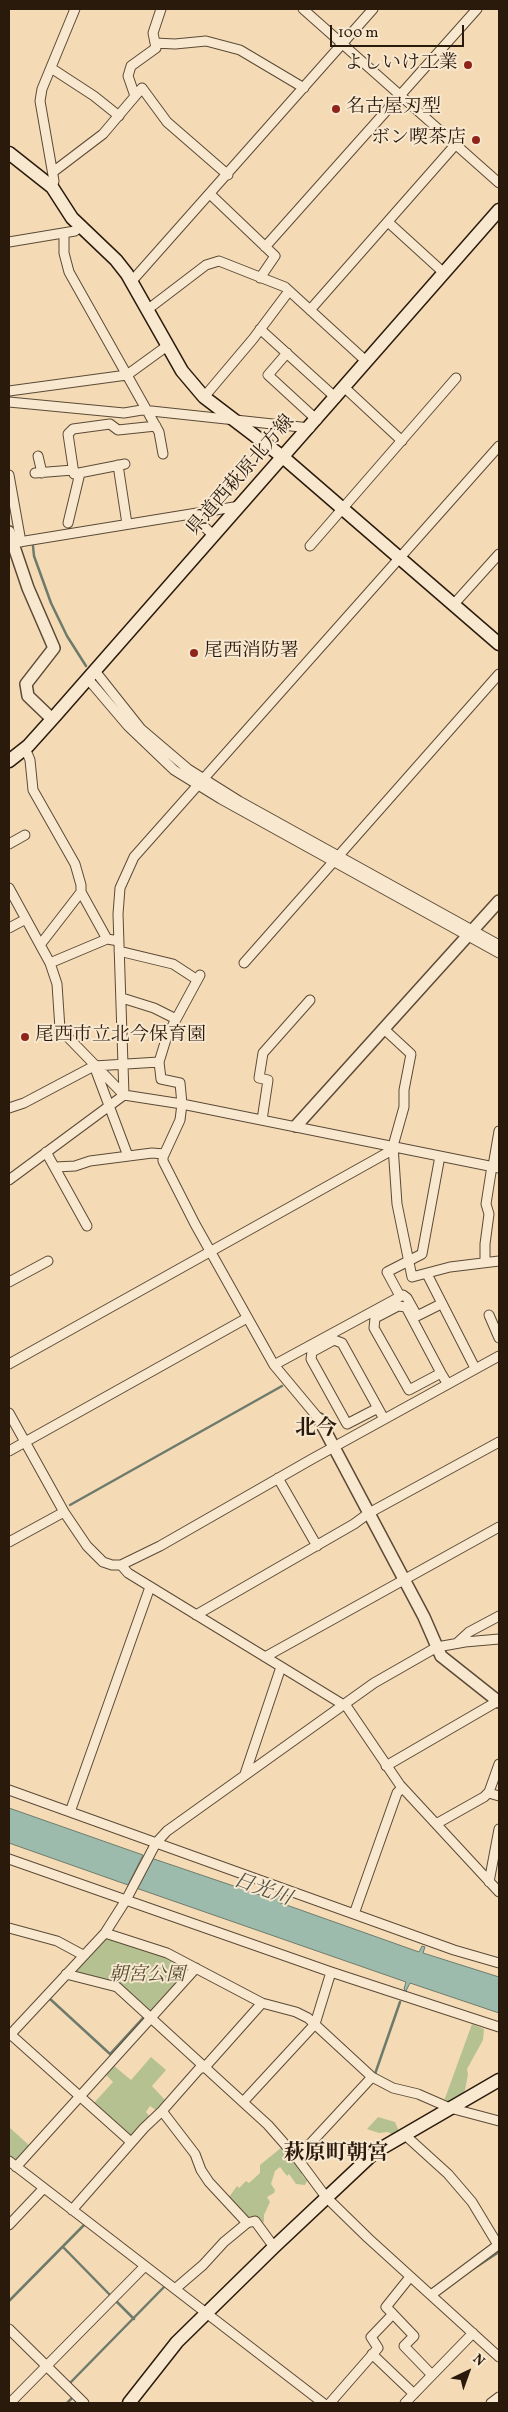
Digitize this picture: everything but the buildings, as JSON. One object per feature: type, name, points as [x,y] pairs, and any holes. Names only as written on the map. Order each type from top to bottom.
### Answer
[{"type":"main road","points":[[9,153],[52,187],[80,227],[106,249],[131,282],[182,371],[204,397],[284,458],[499,644]]},
{"type":"main road","name":"県道西萩原北方線","points":[[10,757],[25,748],[52,719],[498,214]]},
{"type":"main road","points":[[129,2403],[164,2358],[207,2314],[274,2247],[375,2152],[499,2080]]},
{"type":"street","points":[[52,187],[54,181],[53,172],[40,101],[42,89],[74,9]]},
{"type":"street","points":[[136,96],[128,76],[131,66],[156,48],[153,33],[161,9]]},
{"type":"street","points":[[303,9],[499,183]]},
{"type":"street","points":[[131,282],[228,175],[373,9]]},
{"type":"street","points":[[265,247],[402,95],[476,9]]},
{"type":"street","points":[[155,43],[176,44],[206,41],[240,50],[304,88]]},
{"type":"street","points":[[51,68],[94,96],[119,116]]},
{"type":"street","points":[[53,172],[91,145],[119,116],[142,88],[167,122],[228,175]]},
{"type":"street","points":[[310,310],[456,144]]},
{"type":"street","points":[[210,194],[275,256],[260,278]]},
{"type":"street","points":[[388,222],[444,273]]},
{"type":"street","points":[[9,242],[75,231],[80,227]]},
{"type":"street","points":[[64,233],[64,253],[69,272],[156,426],[163,454]]},
{"type":"street","points":[[147,310],[206,265],[219,261],[285,287],[367,362]]},
{"type":"street","points":[[204,397],[289,291]]},
{"type":"street","points":[[260,329],[336,398]]},
{"type":"street","points":[[9,391],[127,375],[167,346]]},
{"type":"street","points":[[287,353],[268,375],[313,424]]},
{"type":"street","points":[[310,546],[456,378]]},
{"type":"street","points":[[345,388],[402,441]]},
{"type":"street","points":[[9,402],[124,413],[148,411],[233,420],[313,424]]},
{"type":"street","points":[[68,523],[76,471],[68,434],[73,429],[110,424],[118,430],[156,426]]},
{"type":"street","points":[[124,1095],[125,1064],[119,951],[120,888],[134,857],[499,446]]},
{"type":"street","points":[[38,456],[38,473],[76,471],[121,465],[127,524]]},
{"type":"street","points":[[9,475],[17,543],[28,588],[54,648],[26,684],[28,696],[52,719]]},
{"type":"street","points":[[17,543],[241,506]]},
{"type":"street","points":[[191,514],[214,536]]},
{"type":"street","points":[[9,532],[17,543]]},
{"type":"street","points":[[454,604],[499,554]]},
{"type":"street","points":[[244,963],[499,674]]},
{"type":"street","points":[[91,675],[157,756],[174,770],[201,782],[470,933],[499,953]]},
{"type":"street","points":[[25,748],[30,760],[33,790],[75,864],[81,892],[107,939]]},
{"type":"street","points":[[9,844],[24,835]]},
{"type":"street","points":[[9,888],[50,963],[57,984],[60,1029],[124,1095],[296,1126],[495,1167]]},
{"type":"street","points":[[40,945],[81,892]]},
{"type":"street","points":[[296,1126],[499,900]]},
{"type":"street","points":[[9,928],[26,919]]},
{"type":"street","points":[[470,933],[499,945]]},
{"type":"street","points":[[50,963],[107,939],[119,941]]},
{"type":"street","points":[[119,951],[173,964],[198,977],[167,1036],[159,1062],[161,1080],[180,1083],[182,1104],[180,1120],[164,1154],[163,1161],[274,1365],[319,1419],[424,1617],[441,1656],[499,1702],[386,1766]]},
{"type":"street","points":[[122,998],[154,1008],[176,1019]]},
{"type":"street","points":[[262,1120],[268,1080],[259,1078],[263,1053],[310,1000]]},
{"type":"street","points":[[384,1029],[411,1054],[404,1090],[404,1107],[394,1147],[397,1204],[412,1277],[450,1267],[499,1261]]},
{"type":"street","points":[[9,1108],[24,1103],[94,1066],[159,1062]]},
{"type":"street","points":[[94,1066],[128,1156]]},
{"type":"street","points":[[9,1180],[124,1095]]},
{"type":"street","points":[[485,1262],[484,1244],[489,1214],[486,1204],[495,1167],[499,1131]]},
{"type":"street","points":[[9,1364],[211,1252],[394,1147]]},
{"type":"street","points":[[46,1152],[87,1226]]},
{"type":"street","points":[[56,1167],[75,1166],[90,1161],[152,1153],[164,1154]]},
{"type":"street","points":[[400,1296],[387,1272],[408,1259],[422,1254],[440,1156]]},
{"type":"street","points":[[489,1214],[499,1216]]},
{"type":"street","points":[[9,1282],[48,1261]]},
{"type":"street","points":[[427,1274],[475,1368]]},
{"type":"street","points":[[274,1365],[400,1296],[403,1295],[407,1298],[417,1316],[441,1304]]},
{"type":"street","points":[[441,1373],[409,1390],[374,1328],[375,1318],[398,1306],[406,1307],[447,1383]]},
{"type":"street","points":[[489,1315],[499,1338]]},
{"type":"street","points":[[9,1451],[247,1318]]},
{"type":"street","points":[[378,1408],[347,1424],[311,1359],[312,1352],[334,1340],[342,1343],[378,1408],[384,1419]]},
{"type":"street","points":[[9,1413],[76,1531],[95,1556],[112,1565],[121,1564],[160,1546],[447,1383],[499,1356]]},
{"type":"street","points":[[196,1615],[317,1546],[369,1513],[499,1442]]},
{"type":"street","points":[[278,1478],[317,1546]]},
{"type":"street","points":[[9,1542],[64,1512]]},
{"type":"street","points":[[265,1657],[499,1527]]},
{"type":"street","points":[[121,1564],[128,1573],[150,1589],[340,1706],[347,1707],[402,1788],[499,1892]]},
{"type":"street","points":[[150,1589],[265,1657],[280,1670]]},
{"type":"street","points":[[70,1812],[150,1589]]},
{"type":"street","points":[[456,1644],[469,1632],[499,1616]]},
{"type":"street","points":[[131,2142],[9,2035],[105,1933],[126,1900],[156,1843],[182,1819],[374,1683],[437,1648],[498,1640]]},
{"type":"street","points":[[245,1774],[280,1670]]},
{"type":"street","points":[[436,1824],[488,1793],[499,1764]]},
{"type":"street","points":[[354,1914],[397,1793],[402,1788]]},
{"type":"street","points":[[9,1790],[454,1950],[499,1963]]},
{"type":"street","points":[[488,1793],[499,1796]]},
{"type":"street","points":[[489,1882],[499,1829]]},
{"type":"street","points":[[9,1859],[331,1972],[499,2027]]},
{"type":"street","points":[[9,1928],[57,1941],[84,1955]]},
{"type":"street","points":[[105,1933],[167,1953],[262,2003],[296,2012],[315,2024],[372,2077],[393,2088],[418,2094],[450,2108],[499,2121]]},
{"type":"street","points":[[196,1968],[80,2097],[13,2164],[323,2403]]},
{"type":"street","points":[[243,2102],[315,2024],[331,1972]]},
{"type":"street","points":[[66,1974],[117,1986],[268,2125],[297,2158],[326,2197],[410,2277],[498,2353]]},
{"type":"street","points":[[72,2210],[131,2142],[162,2111],[199,2069],[205,2067],[262,2003]]},
{"type":"street","points":[[297,2158],[372,2077]]},
{"type":"street","points":[[162,2111],[195,2154],[201,2170],[210,2182],[247,2223]]},
{"type":"street","points":[[405,2135],[448,2174],[472,2202],[498,2245],[431,2296]]},
{"type":"street","points":[[9,2225],[43,2189]]},
{"type":"street","points":[[175,2290],[203,2265],[224,2242],[247,2223],[255,2221],[274,2247]]},
{"type":"street","points":[[10,2403],[144,2266]]},
{"type":"street","points":[[410,2277],[386,2307],[414,2336],[404,2346],[432,2375]]},
{"type":"street","points":[[330,2403],[378,2348],[371,2337],[393,2314]]},
{"type":"street","points":[[9,2329],[84,2403]]},
{"type":"street","points":[[405,2403],[473,2332]]},
{"type":"street","points":[[372,2354],[414,2394]]},
{"type":"street","points":[[491,2403],[499,2397]]},
{"type":"green space","name":"朝宮公園","points":[[105,1935],[167,1955],[188,1968],[189,1972],[150,2016],[117,1985],[70,1973]]},
{"type":"green space","points":[[472,2024],[484,2029],[483,2040],[467,2069],[465,2090],[452,2103],[444,2101]]},
{"type":"green space","points":[[151,2057],[166,2070],[152,2086],[166,2101],[157,2111],[150,2106],[146,2112],[150,2117],[132,2136],[129,2136],[93,2104],[113,2082],[105,2074],[113,2065],[131,2080]]},
{"type":"green space","points":[[378,2117],[395,2122],[399,2131],[394,2136],[388,2132],[379,2133],[367,2129]]},
{"type":"green space","points":[[9,2127],[31,2147],[19,2160],[15,2161],[9,2156]]},
{"type":"green space","points":[[282,2147],[301,2169],[302,2175],[307,2181],[305,2185],[296,2184],[289,2174],[287,2176],[280,2167],[275,2171],[271,2184],[275,2190],[274,2193],[267,2197],[270,2202],[264,2215],[264,2222],[247,2220],[229,2197],[237,2186],[239,2188],[246,2181],[249,2183],[260,2173],[260,2165]]},
{"type":"shaded area","points":[[9,1808],[143,1855],[128,1885],[9,1843]]},
{"type":"shaded area","points":[[151,1858],[275,1900],[277,1895],[280,1896],[278,1902],[419,1952],[422,1946],[425,1947],[423,1953],[499,1977],[499,2013],[410,1983],[406,1991],[404,1989],[406,1982],[136,1888]]},
{"type":"waterway","points":[[33,546],[34,556],[51,603],[67,636],[86,666]]},
{"type":"waterway","points":[[167,758],[179,767]]},
{"type":"waterway","points":[[70,1505],[282,1386]]},
{"type":"waterway","points":[[49,1998],[110,2054],[143,2018]]},
{"type":"waterway","points":[[377,2075],[375,2074],[400,2002]]},
{"type":"waterway","points":[[9,2301],[84,2225]]},
{"type":"waterway","points":[[63,2247],[111,2296]]},
{"type":"waterway","points":[[467,2273],[499,2252]]},
{"type":"waterway","points":[[69,2384],[164,2287]]},
{"type":"waterway","points":[[116,2301],[134,2319]]},
{"type":"waterway","points":[[67,2403],[72,2398]]},
{"type":"place","name":"よしいけ工業","points":[[468,65]]},
{"type":"place","name":"名古屋刃型","points":[[336,109]]},
{"type":"place","name":"ボン喫茶店","points":[[476,140]]},
{"type":"place","name":"尾西消防署","points":[[194,653]]},
{"type":"place","name":"尾西市立北今保育園","points":[[25,1037]]},
{"type":"district","name":"北今","points":[[316,1430]]},
{"type":"district","name":"萩原町朝宮","points":[[336,2155]]},
{"type":"water label","name":"日光川","points":[[262,1891]]}]
